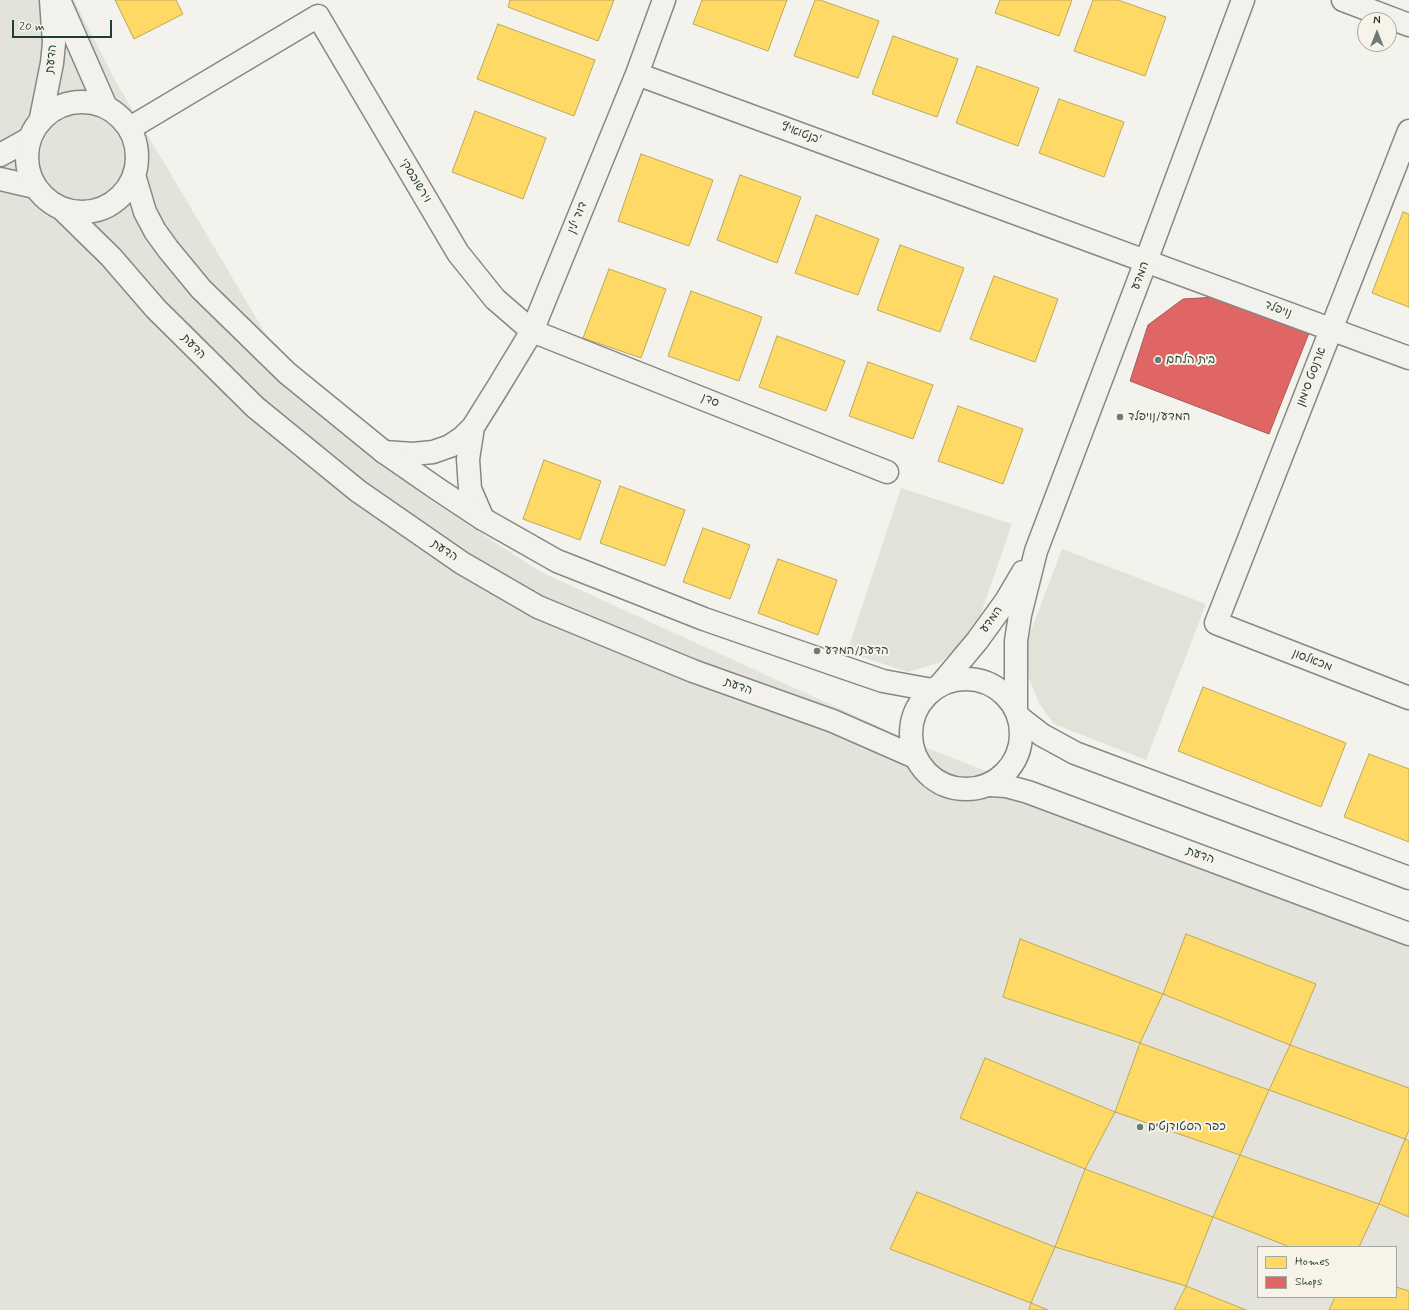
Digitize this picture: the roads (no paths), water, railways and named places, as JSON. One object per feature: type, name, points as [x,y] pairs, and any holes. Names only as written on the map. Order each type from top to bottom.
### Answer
[{"type":"street","name":"הדעת","points":[[42,118],[54,43],[51,0]]},
{"type":"street","name":"הדעת","points":[[59,0],[106,107]]},
{"type":"street","name":"דוד ילין","points":[[384,452],[413,454],[433,452],[450,446],[462,438],[473,427],[532,331],[637,74],[664,0]]},
{"type":"street","name":"המדע","points":[[1018,714],[1016,641],[1020,615],[1036,551],[1243,0]]},
{"type":"street","points":[[1342,0],[1409,25]]},
{"type":"street","name":"וירשובסקי","points":[[130,128],[318,16],[458,253],[495,299],[532,331]]},
{"type":"street","name":"בנטואיץ'","points":[[637,74],[1146,261]]},
{"type":"street","points":[[72,102],[90,102],[106,107],[120,116],[130,128],[136,143],[137,154],[134,176],[126,190],[113,203],[97,210],[80,212],[62,209],[47,200],[35,187],[28,172],[26,156],[29,139],[42,118],[56,107],[72,102]]},
{"type":"street","name":"ארנסט סימון","points":[[1216,623],[1409,131]]},
{"type":"street","points":[[0,155],[29,139]]},
{"type":"street","points":[[134,176],[145,212],[155,231],[168,249],[202,289],[287,373],[384,452],[483,519],[557,561],[704,619],[883,681],[937,687]]},
{"type":"street","points":[[0,179],[35,187]]},
{"type":"street","name":"הדעת","points":[[62,209],[110,257],[178,331],[255,407],[358,491],[462,563],[538,607],[693,670],[833,721],[915,757]]},
{"type":"street","name":"נויפלד","points":[[1146,261],[1409,358]]},
{"type":"street","name":"סדן","points":[[532,331],[887,472]]},
{"type":"street","name":"דוד ילין","points":[[473,427],[468,459],[470,489],[483,519]]},
{"type":"street","name":"המדע","points":[[937,687],[977,641],[1006,601],[1036,551]]},
{"type":"street","name":"מכאלסון","points":[[1216,623],[1409,698]]},
{"type":"street","points":[[1018,714],[1022,734],[1020,749],[1013,764],[1003,776],[990,785],[968,790],[947,786],[933,780],[923,770],[915,757],[910,743],[910,728],[914,713],[921,700],[937,687],[958,679],[975,679],[986,683],[1006,695],[1018,714],[1042,735],[1075,753],[1409,878]]},
{"type":"street","name":"הדעת","points":[[990,785],[1006,786],[1028,792],[1409,934]]},
{"type":"place","name":"בית הלחם","points":[[1158,360]]},
{"type":"place","name":"המדע/נויפלד","points":[[1120,417]]},
{"type":"place","name":"הדעת/המדע","points":[[817,651]]},
{"type":"place","name":"כפר הסטודנטים","points":[[1140,1127]]}]
